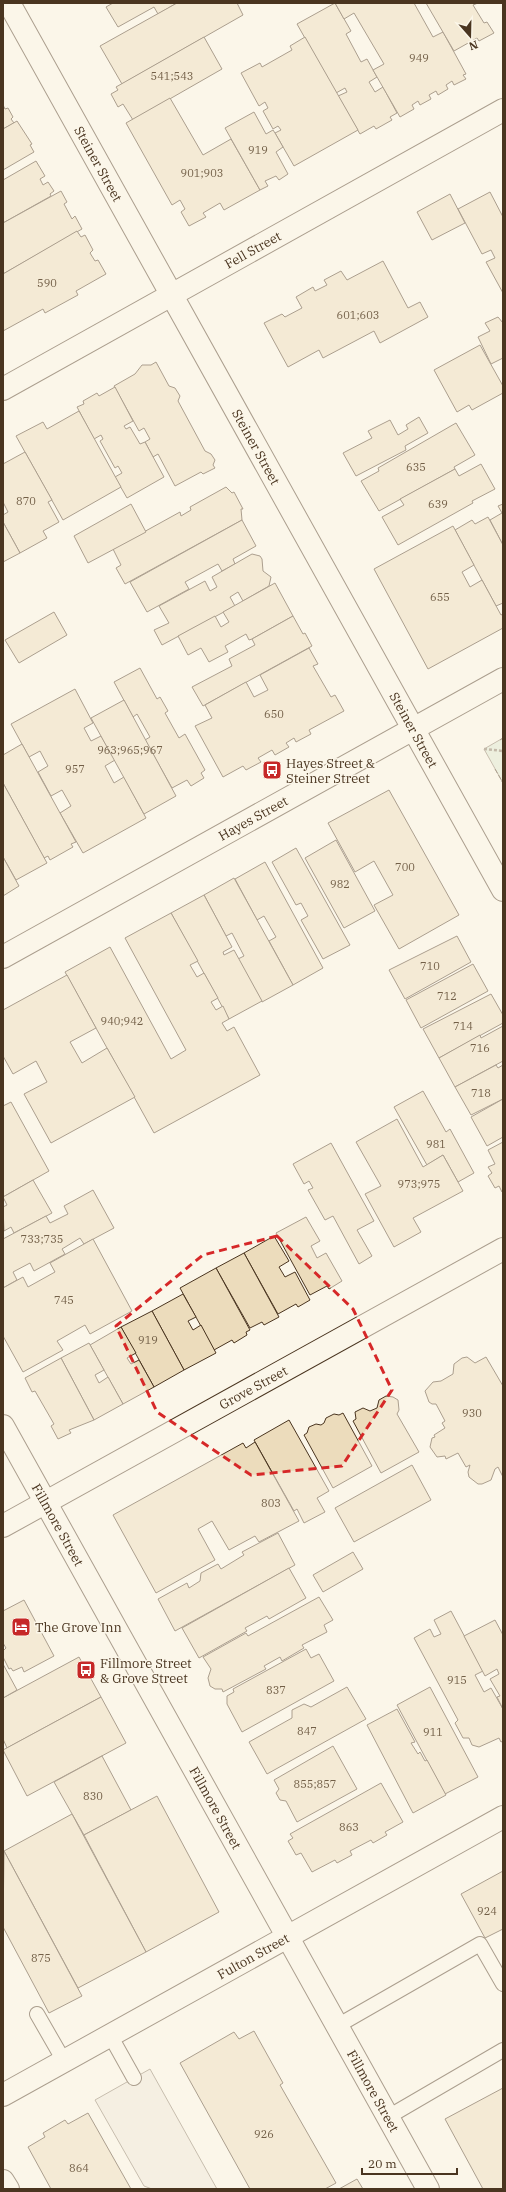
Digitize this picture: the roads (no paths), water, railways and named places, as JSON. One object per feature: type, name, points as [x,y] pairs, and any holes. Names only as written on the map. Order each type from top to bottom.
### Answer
[{"type":"street","name":"Steiner Street","points":[[9,3],[503,890]]},
{"type":"street","name":"Fell Street","points":[[3,389],[503,110]]},
{"type":"street","name":"Hayes Street","points":[[3,957],[503,679]]},
{"type":"street","name":"Grove Street","points":[[3,1526],[503,1249]]},
{"type":"street","name":"Fillmore Street","points":[[3,1426],[428,2189]]},
{"type":"street","name":"Fulton Street","points":[[3,2095],[503,1817]]},
{"type":"street","points":[[3,2181],[8,2189]]},
{"type":"lane","points":[[337,2026],[480,1944],[503,1984]]},
{"type":"lane","points":[[38,2014],[64,2061]]},
{"type":"lane","points":[[110,2035],[134,2078]]},
{"type":"lane","points":[[388,2117],[503,2050]]},
{"type":"place","name":"Hayes Street & Steiner Street","points":[[272,770]]},
{"type":"place","name":"The Grove Inn","points":[[21,1627]]},
{"type":"place","name":"Fillmore Street & Grove Street","points":[[86,1670]]}]
